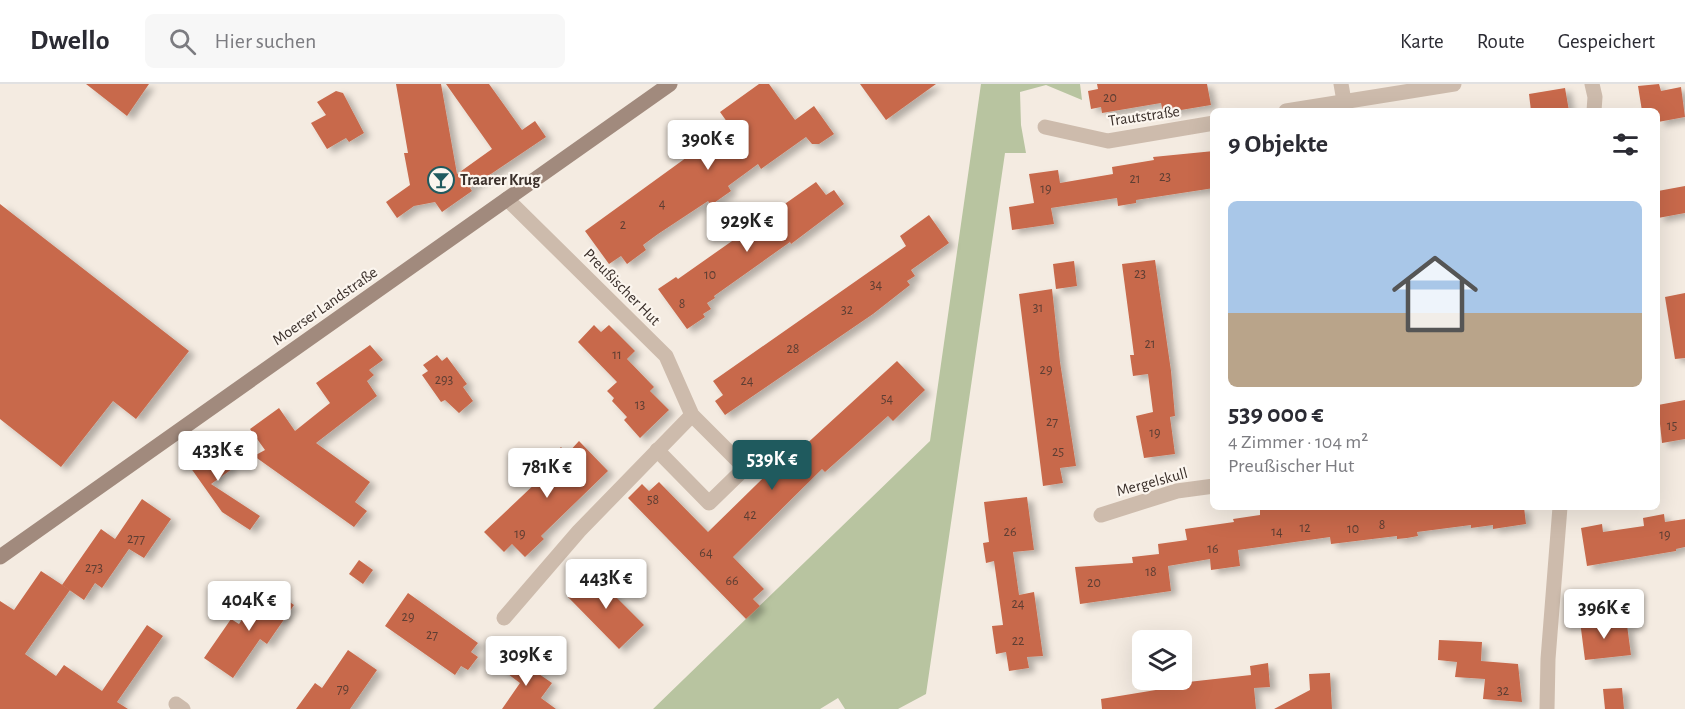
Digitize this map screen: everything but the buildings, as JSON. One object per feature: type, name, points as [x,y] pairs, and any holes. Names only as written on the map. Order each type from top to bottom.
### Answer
[{"type":"main road","name":"Moerser Landstraße","points":[[0,557],[670,84]]},
{"type":"street","points":[[1341,84],[1344,101]]},
{"type":"street","points":[[1303,108],[1454,84]]},
{"type":"street","points":[[1592,84],[1594,108]]},
{"type":"street","name":"Trautstraße","points":[[1045,127],[1108,141],[1210,124]]},
{"type":"street","name":"Preußischer Hut","points":[[507,199],[666,356],[692,415],[745,468],[709,503],[657,450]]},
{"type":"street","points":[[504,618],[579,531],[692,415]]},
{"type":"street","name":"Mergelskull","points":[[1101,515],[1177,491],[1210,487]]},
{"type":"street","points":[[1547,709],[1548,659],[1560,510]]},
{"type":"green space","points":[[981,84],[1080,84],[1082,100],[1046,85],[1020,92],[1021,125],[1026,153],[1005,153],[926,694],[898,709],[845,709],[838,698],[820,709],[653,709],[930,441]]},
{"type":"place","name":"Traarer Krug","points":[[441,180]]}]
